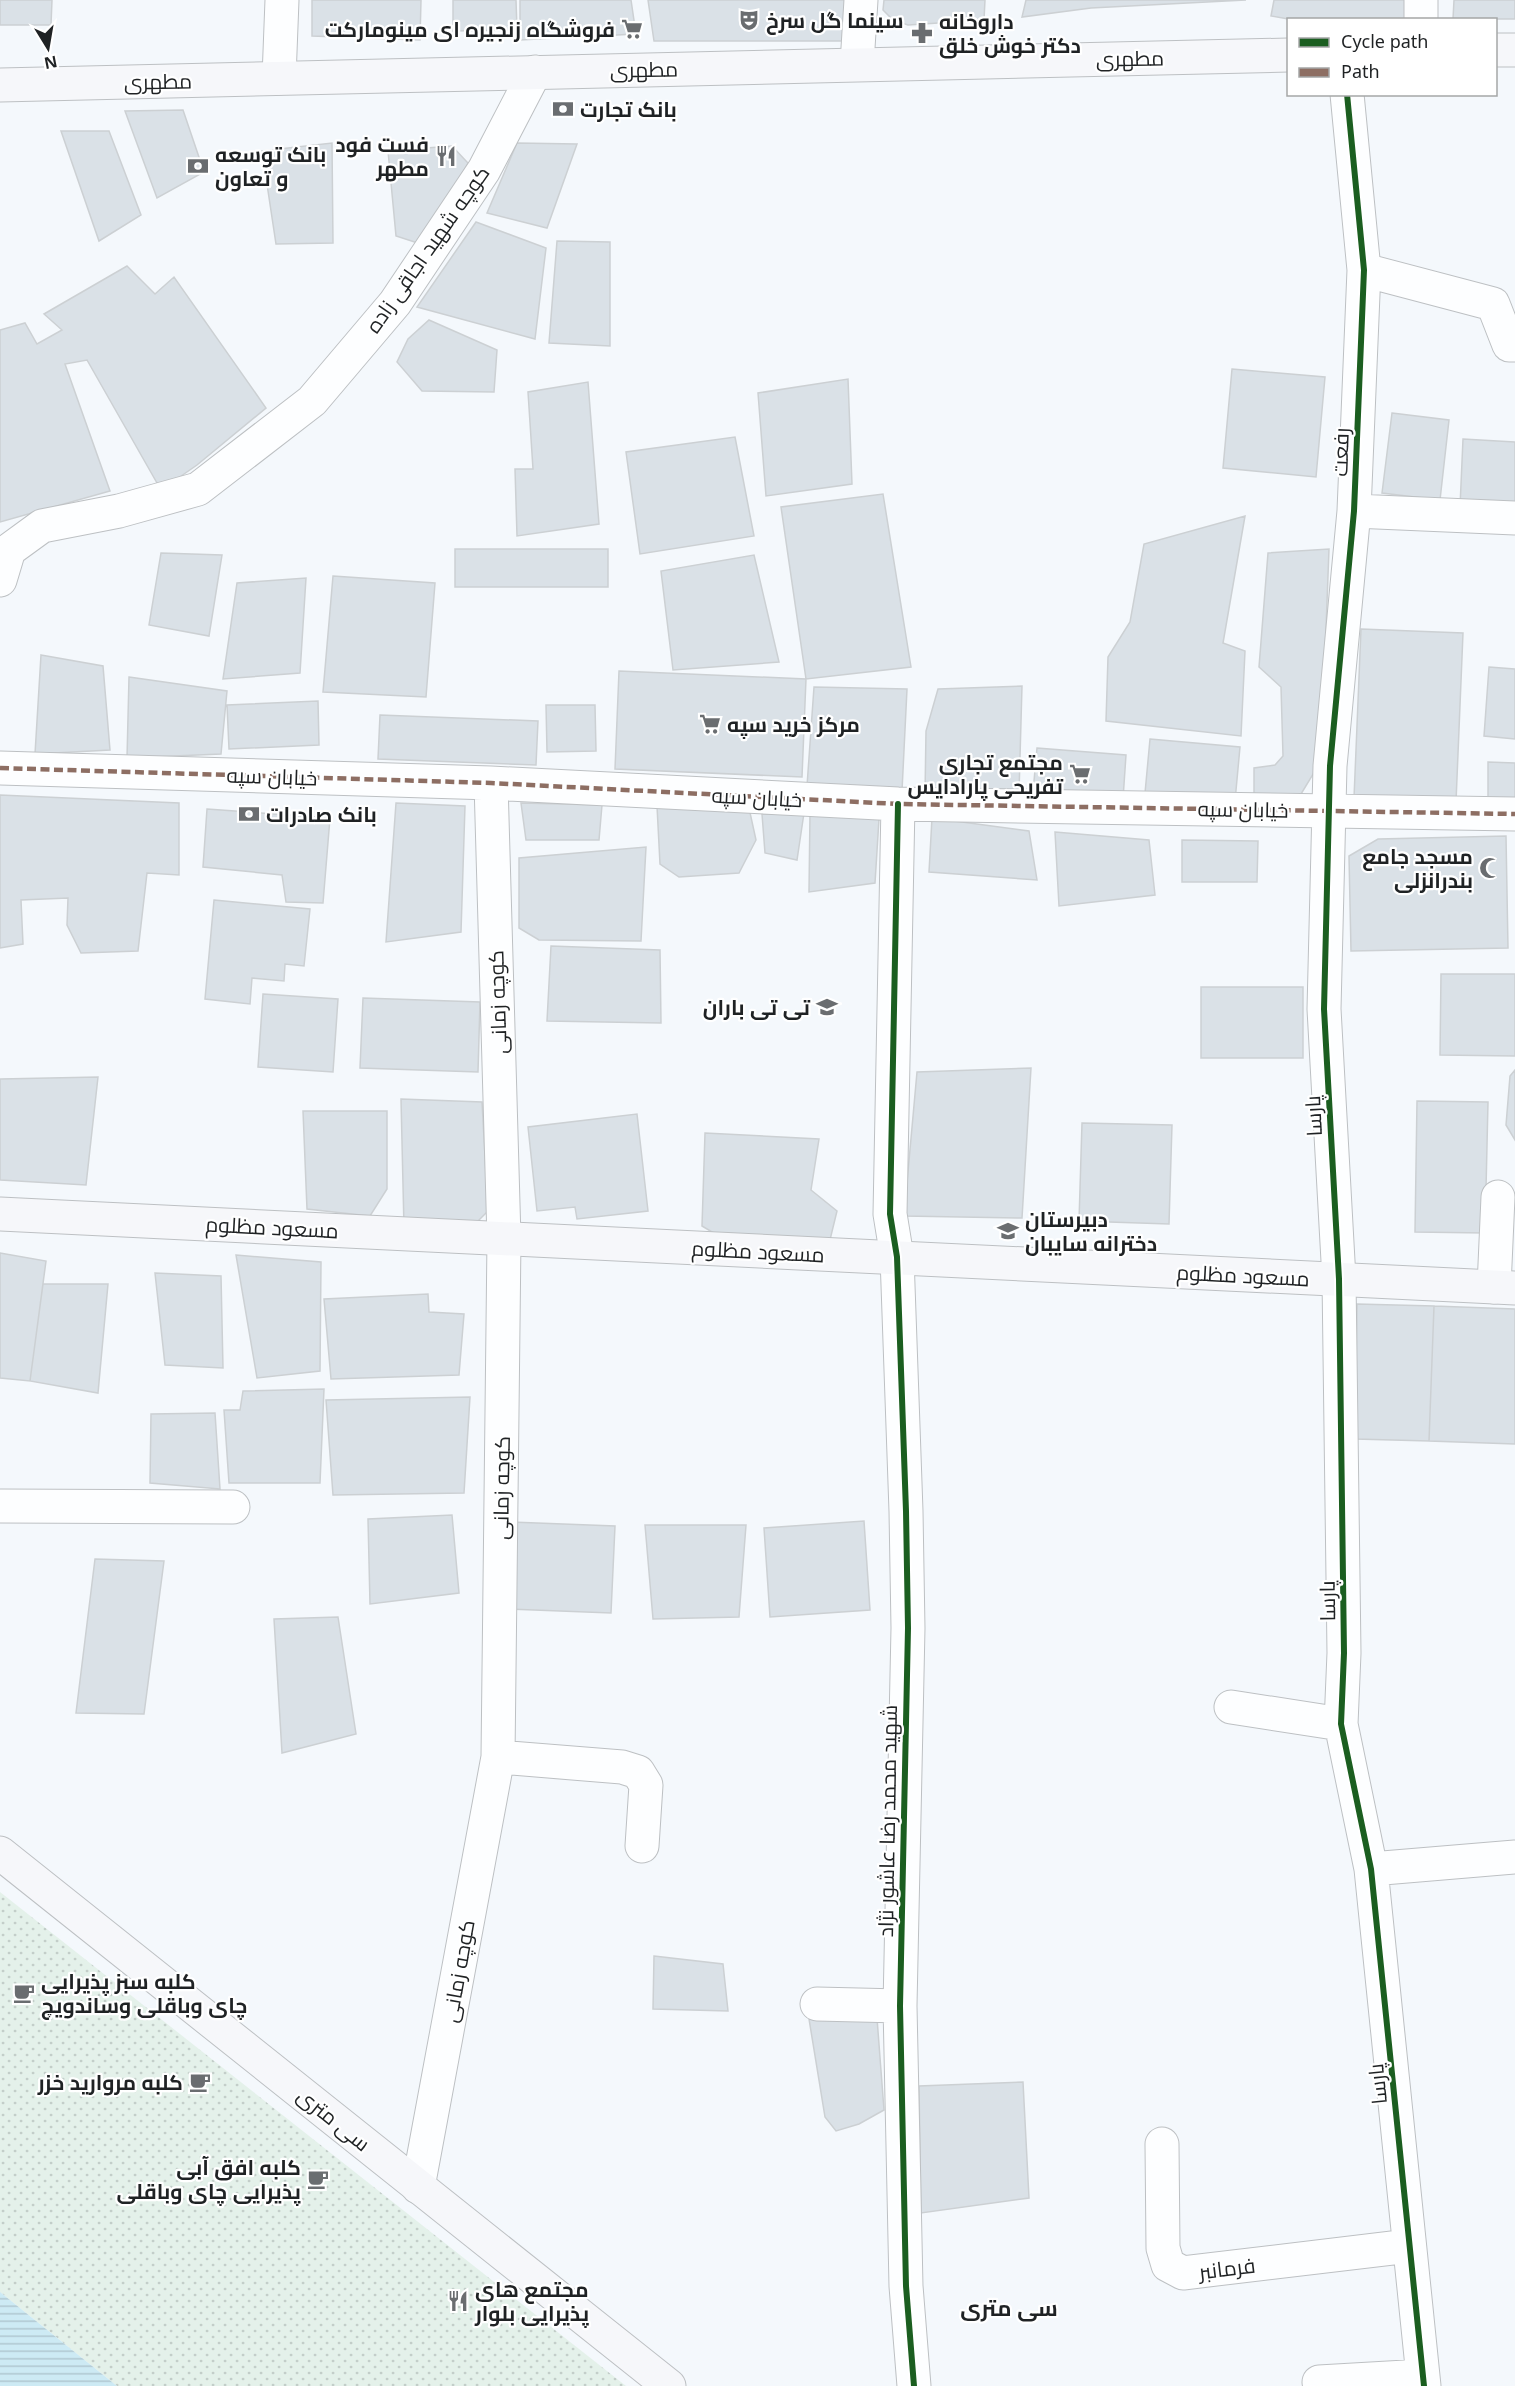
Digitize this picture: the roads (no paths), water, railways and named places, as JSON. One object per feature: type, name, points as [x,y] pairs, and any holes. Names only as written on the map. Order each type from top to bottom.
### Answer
[{"type":"street","points":[[279,78],[282,0]]},
{"type":"street","points":[[856,64],[861,0]]},
{"type":"street","points":[[1421,18],[1422,0]]},
{"type":"street","points":[[1497,50],[1515,50]]},
{"type":"street","name":"مطهری","points":[[0,85],[1287,55]]},
{"type":"street","name":"کوچه شهید اجاقی زاده","points":[[0,580],[9,550],[42,526],[119,511],[198,489],[312,401],[395,303],[484,170],[535,72]]},
{"type":"street","name":"رفعت","points":[[1329,810],[1330,766],[1354,512],[1364,270],[1347,96]]},
{"type":"street","points":[[1364,270],[1492,304],[1509,345],[1515,345]]},
{"type":"street","points":[[1354,512],[1515,518]]},
{"type":"street","points":[[0,761],[0,768]]},
{"type":"street","name":"خیابان سپه","points":[[0,768],[491,783],[898,804],[1515,814]]},
{"type":"street","name":"کوچه زمانی","points":[[418,2187],[498,1757],[504,1239],[491,783]]},
{"type":"street","name":"شهید محمد رضا عاشور نژاد","points":[[898,804],[890,1214],[897,1257],[908,1628],[900,2006],[906,2286],[914,2386]]},
{"type":"street","name":"پارسا","points":[[1318,2382],[1423,2381],[1371,1869],[1341,1724],[1344,1653],[1339,1279],[1324,1009],[1329,810]]},
{"type":"street","points":[[1498,1197],[1505,1287]]},
{"type":"street","name":"مسعود مظلوم","points":[[0,1214],[1505,1287]]},
{"type":"street","points":[[0,1506],[233,1507]]},
{"type":"street","points":[[1231,1707],[1341,1724]]},
{"type":"street","points":[[498,1757],[622,1767],[638,1772],[646,1785],[642,1846]]},
{"type":"street","name":"سی متری","points":[[0,1853],[669,2386]]},
{"type":"street","points":[[1371,1869],[1515,1857]]},
{"type":"street","points":[[817,2004],[900,2006]]},
{"type":"street","name":"فرمانبر","points":[[1162,2144],[1162,2248],[1168,2265],[1183,2273],[1410,2246]]},
{"type":"water","points":[[0,2292],[117,2386],[0,2386]]},
{"type":"place","name":"سینما گل سرخ","points":[[749,20]]},
{"type":"place","name":"فروشگاه زنجیره ای مینومارکت","points":[[632,29]]},
{"type":"place","name":"داروخانه دکتر خوش خلق","points":[[922,33]]},
{"type":"place","name":"بانک تجارت","points":[[563,109]]},
{"type":"place","name":"فست فود مطهر","points":[[446,156]]},
{"type":"place","name":"بانک توسعه و تعاون","points":[[198,166]]},
{"type":"place","name":"مرکز خرید سپه","points":[[710,724]]},
{"type":"place","name":"مجتمع تجاری تفریحی پارادایس","points":[[1080,774]]},
{"type":"place","name":"بانک صادرات","points":[[249,814]]},
{"type":"place","name":"مسجد جامع بندرانزلی","points":[[1490,868]]},
{"type":"place","name":"تی تی باران","points":[[827,1007]]},
{"type":"place","name":"دبیرستان دخترانه سایبان","points":[[1008,1231]]},
{"type":"place","name":"کلبه سبز پذیرایی چای وباقلی وساندویچ","points":[[24,1993]]},
{"type":"place","name":"کلبه مروارید خزر","points":[[200,2082]]},
{"type":"place","name":"کلبه افق آبی پذیرایی چای وباقلی","points":[[318,2179]]},
{"type":"place","name":"مجتمع های پذیرایی بلوار","points":[[458,2301]]},
{"type":"district","name":"سی متری","points":[[1009,2307]]}]
